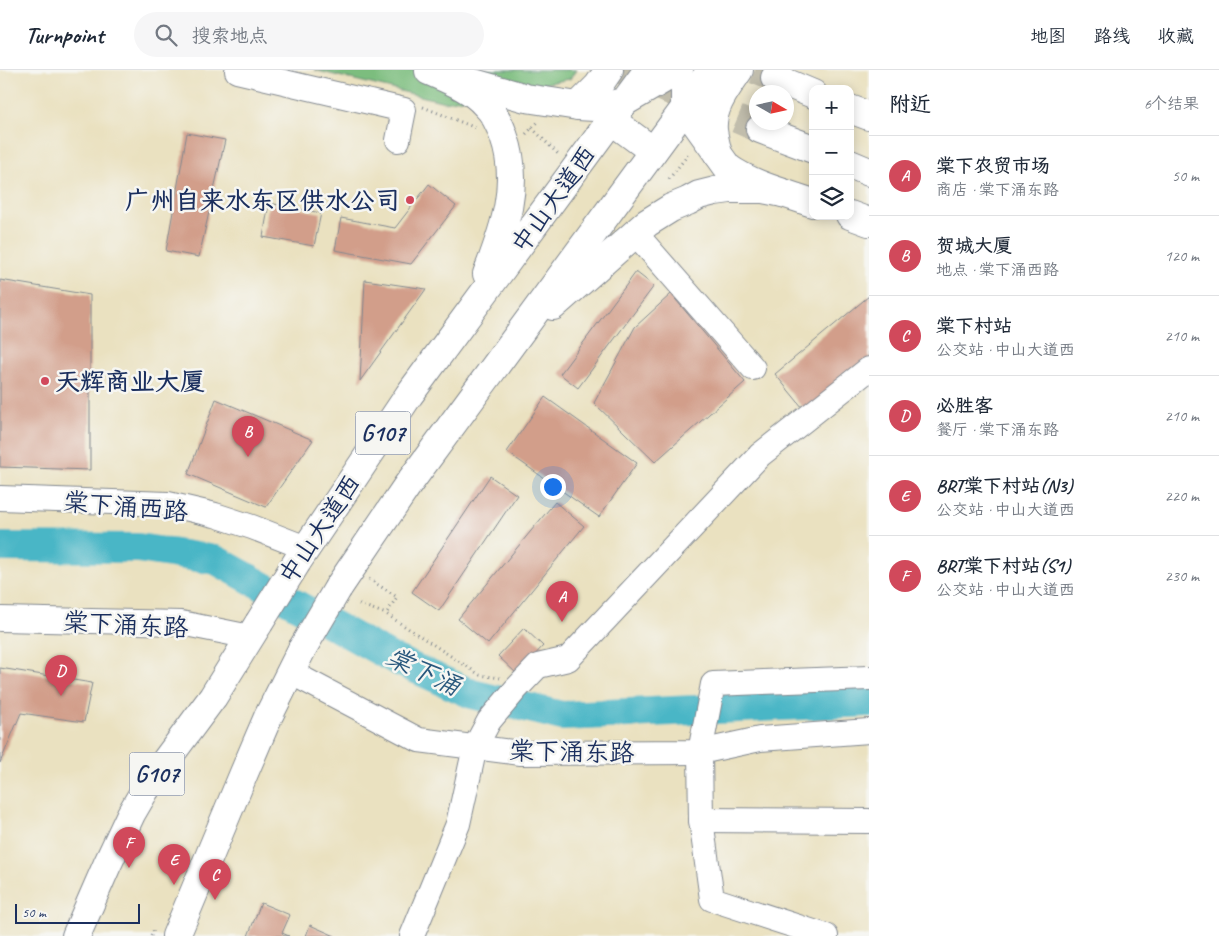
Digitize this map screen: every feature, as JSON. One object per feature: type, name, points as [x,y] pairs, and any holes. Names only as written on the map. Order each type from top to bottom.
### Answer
[{"type":"highway","points":[[578,106],[598,86],[609,70]]},
{"type":"highway","name":"中山大道西","points":[[76,936],[130,814],[145,790],[213,697],[302,555],[409,395],[648,70]]},
{"type":"highway","points":[[618,111],[679,70]]},
{"type":"highway","points":[[685,70],[684,108],[705,153],[737,174],[783,193]]},
{"type":"highway","name":"中山大道西","points":[[176,936],[268,717],[296,661],[345,577],[407,486],[711,70]]},
{"type":"highway","points":[[705,153],[713,131],[713,119],[717,105],[739,70]]},
{"type":"highway","points":[[427,71],[526,98],[578,106],[595,107],[615,104],[618,111],[653,151]]},
{"type":"highway","points":[[427,71],[473,93],[485,104],[496,117],[508,149],[512,175],[507,215],[474,308]]},
{"type":"highway","points":[[775,78],[809,92]]},
{"type":"highway","points":[[854,110],[869,116]]},
{"type":"highway","points":[[763,130],[809,148]]},
{"type":"highway","points":[[854,166],[869,172]]},
{"type":"highway","points":[[509,346],[646,223],[671,208],[699,195],[715,191],[745,188],[783,193],[809,201]]},
{"type":"highway","points":[[854,216],[869,222]]},
{"type":"street","points":[[235,70],[404,110],[398,140]]},
{"type":"street","points":[[635,233],[753,368]]},
{"type":"street","points":[[412,936],[458,824],[475,747],[489,721],[538,666],[568,659],[760,455],[869,369]]},
{"type":"street","name":"棠下涌西路","points":[[0,498],[168,504],[215,515],[252,527],[302,555]]},
{"type":"street","name":"棠下涌东路","points":[[0,619],[181,624],[254,630]]},
{"type":"street","name":"棠下涌东路","points":[[296,661],[419,740],[520,753],[700,752],[760,739],[869,731]]},
{"type":"street","points":[[826,936],[712,899],[702,820],[700,752],[713,684],[869,678]]},
{"type":"street","points":[[702,820],[869,821]]},
{"type":"path","points":[[532,128],[566,162]]},
{"type":"path","points":[[669,179],[705,153]]},
{"type":"path","points":[[345,577],[397,597],[386,614]]},
{"type":"path","points":[[359,604],[386,614],[480,675],[520,685]]},
{"type":"green space","points":[[314,70],[576,70],[570,79],[445,102]]},
{"type":"building","points":[[187,133],[225,140],[199,257],[166,251]]},
{"type":"building","points":[[429,184],[456,206],[411,264],[335,250],[341,218],[395,228]]},
{"type":"building","points":[[269,203],[321,213],[314,246],[263,237]]},
{"type":"building","points":[[636,272],[654,286],[578,388],[560,374]]},
{"type":"building","name":"天辉商业大厦","points":[[0,280],[90,295],[90,470],[0,467]]},
{"type":"building","points":[[365,280],[426,289],[360,381]]},
{"type":"building","points":[[671,294],[745,382],[655,462],[594,403],[635,327]]},
{"type":"building","points":[[869,296],[869,362],[807,413],[775,374]]},
{"type":"building","points":[[545,397],[637,463],[599,517],[507,452]]},
{"type":"building","points":[[216,399],[313,440],[266,507],[188,474]]},
{"type":"building","points":[[490,476],[517,495],[439,611],[412,592]]},
{"type":"building","points":[[555,502],[584,526],[488,644],[458,619]]},
{"type":"building","points":[[524,628],[543,646],[517,674],[498,656]]},
{"type":"building","points":[[0,668],[92,683],[84,722],[21,713],[0,763]]},
{"type":"building","points":[[261,903],[290,915],[282,933],[289,936],[248,936]]},
{"type":"building","points":[[310,925],[335,936],[306,936]]},
{"type":"waterway","name":"棠下涌","points":[[0,547],[138,548],[216,560],[394,659],[472,694],[562,716],[869,702]]},
{"type":"tunnel","points":[[621,70],[749,124]]},
{"type":"tunnel","points":[[755,70],[775,78]]},
{"type":"place","name":"广州自来水东区供水公司","points":[[410,200]]},
{"type":"place","name":"天辉商业大厦","points":[[45,381]]},
{"type":"place","name":"贺城大厦","points":[[248,457]]},
{"type":"place","name":"棠下农贸市场","points":[[562,622]]},
{"type":"place","name":"必胜客","points":[[61,696]]},
{"type":"place","name":"BRT棠下村站(S1)","points":[[129,868]]},
{"type":"place","name":"BRT棠下村站(N3)","points":[[174,885]]},
{"type":"place","name":"棠下村站","points":[[215,900]]}]
